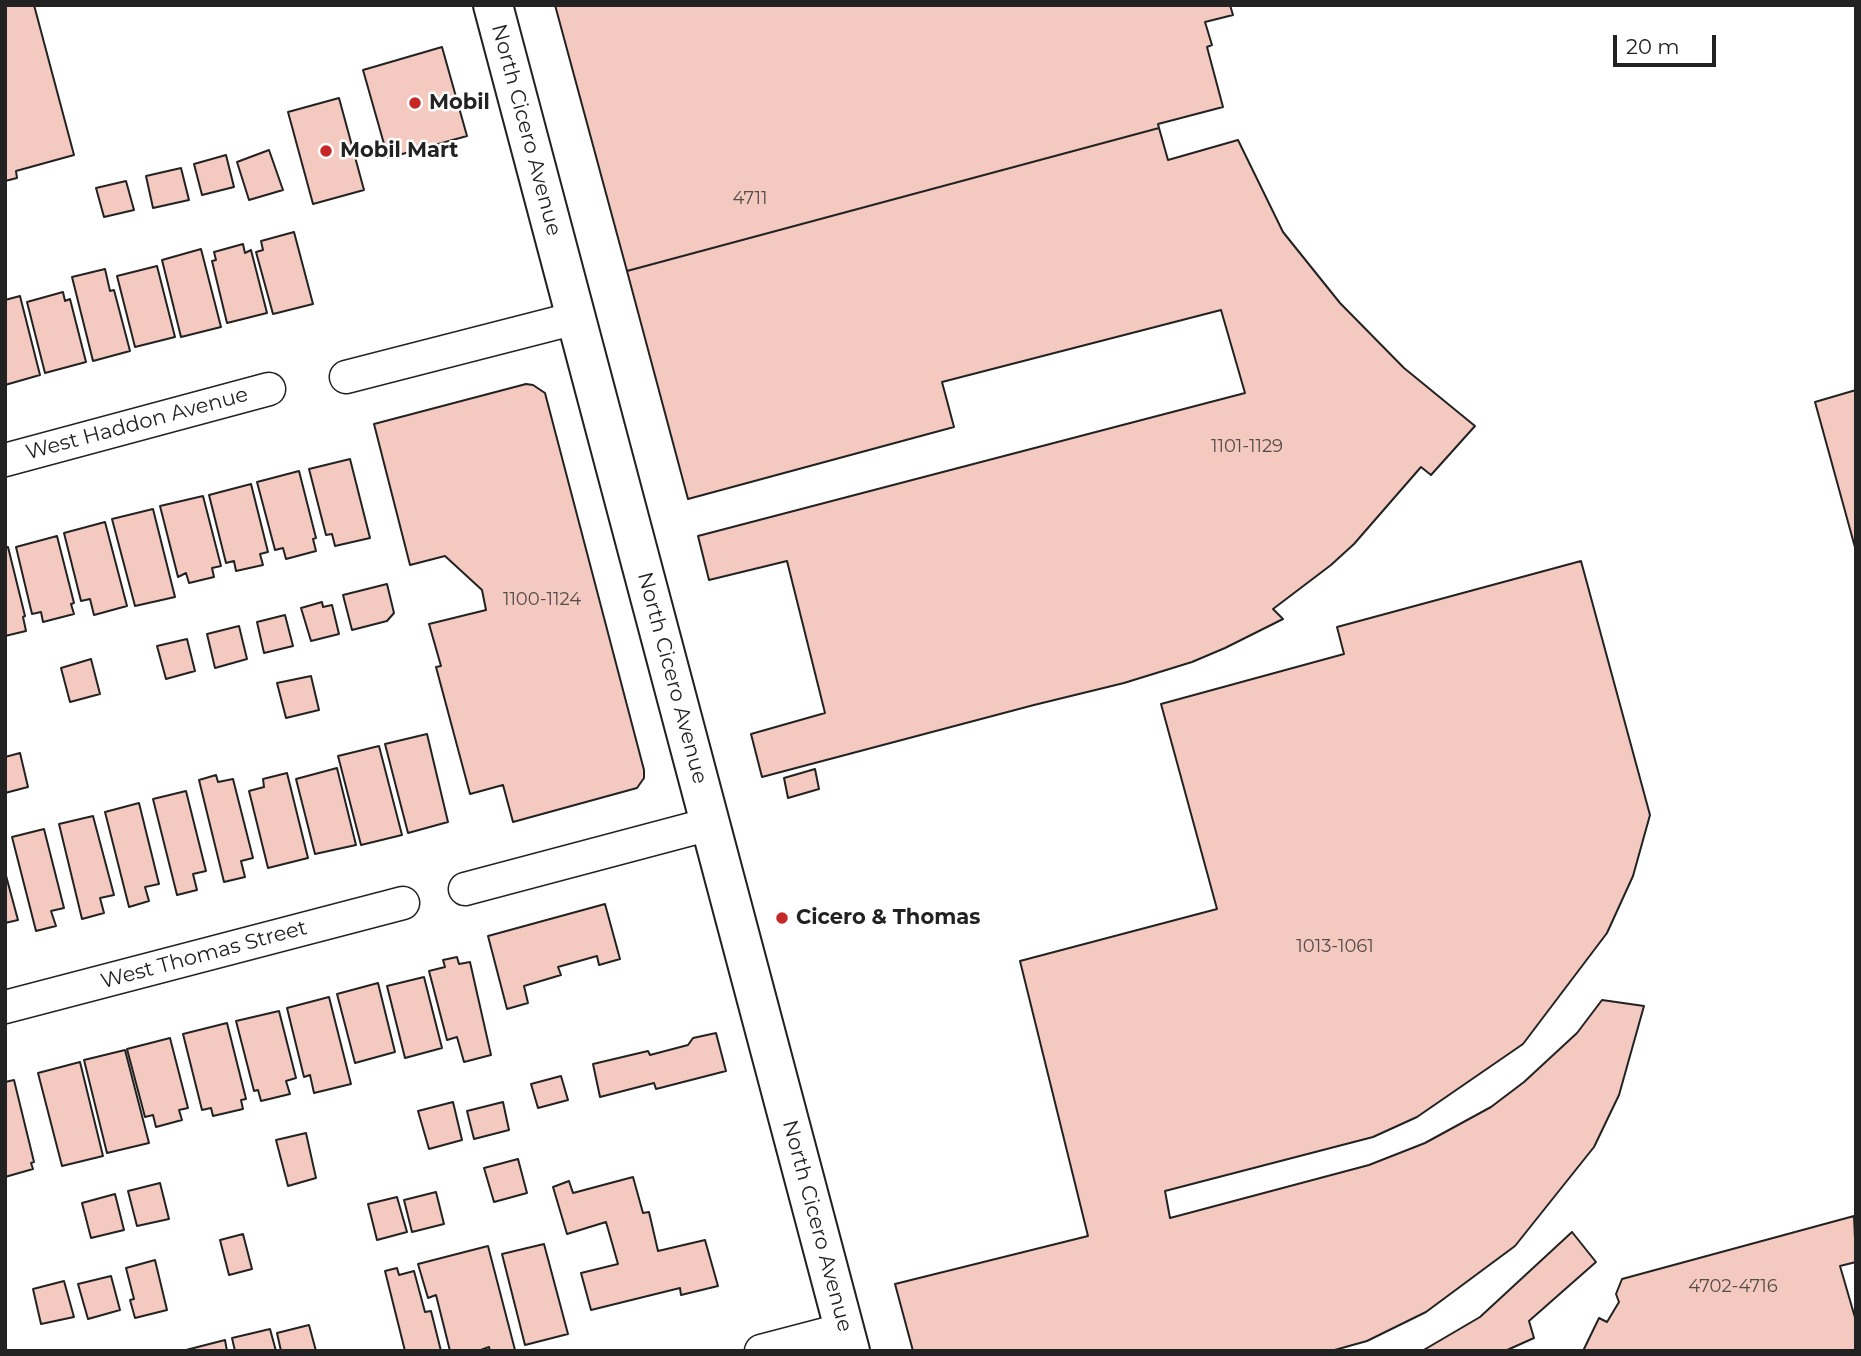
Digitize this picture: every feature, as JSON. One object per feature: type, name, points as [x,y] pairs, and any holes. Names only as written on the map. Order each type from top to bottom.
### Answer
[{"type":"main road","name":"North Cicero Avenue","points":[[493,5],[848,1340]]},
{"type":"street","points":[[346,377],[576,318]]},
{"type":"street","name":"West Haddon Avenue","points":[[5,460],[269,389]]},
{"type":"street","points":[[465,889],[710,824]]},
{"type":"street","name":"West Thomas Street","points":[[5,1007],[402,902]]},
{"type":"street","points":[[761,1351],[848,1340]]},
{"type":"building","points":[[5,5],[34,5],[74,155],[16,171],[17,178],[5,181]]},
{"type":"building","points":[[555,5],[1230,5],[1233,15],[1205,22],[1212,45],[1207,47],[1223,107],[1158,124],[1159,128],[627,271]]},
{"type":"building","name":"Mobil","points":[[442,47],[467,136],[388,158],[363,70]]},
{"type":"building","name":"Mobil Mart","points":[[339,98],[364,190],[313,204],[288,112]]},
{"type":"building","points":[[1159,128],[1168,160],[1238,140],[1283,232],[1340,303],[1404,368],[1475,426],[1431,475],[1421,467],[1354,544],[1273,609],[1283,619],[1225,648],[1192,662],[1124,683],[762,777],[751,734],[825,713],[787,561],[709,580],[698,536],[1245,393],[1221,310],[942,382],[954,427],[688,499],[627,271]]},
{"type":"building","points":[[269,150],[283,190],[249,200],[237,162]]},
{"type":"building","points":[[226,155],[234,187],[202,195],[194,164]]},
{"type":"building","points":[[181,168],[189,200],[153,208],[146,176]]},
{"type":"building","points":[[126,181],[134,210],[104,217],[96,188]]},
{"type":"building","points":[[294,232],[313,304],[273,314],[256,252],[263,250],[261,241]]},
{"type":"building","points":[[243,244],[245,253],[251,250],[267,313],[227,323],[212,261],[216,260],[214,252]]},
{"type":"building","points":[[201,249],[221,327],[181,337],[162,260]]},
{"type":"building","points":[[157,266],[175,337],[135,347],[117,276]]},
{"type":"building","points":[[105,269],[110,291],[114,290],[130,351],[93,361],[72,277]]},
{"type":"building","points":[[63,292],[65,301],[70,299],[86,362],[45,373],[27,302]]},
{"type":"building","points":[[20,296],[40,375],[5,385],[5,300]]},
{"type":"building","points":[[526,384],[545,393],[644,778],[637,788],[513,822],[503,785],[470,794],[436,667],[441,666],[429,624],[486,610],[482,590],[445,556],[410,565],[374,424]]},
{"type":"building","points":[[1856,390],[1856,551],[1815,402]]},
{"type":"building","points":[[350,459],[370,538],[335,546],[332,534],[326,535],[309,469]]},
{"type":"building","points":[[299,471],[316,538],[313,539],[316,551],[286,559],[283,548],[275,550],[257,482]]},
{"type":"building","points":[[251,484],[268,552],[260,554],[263,565],[236,571],[234,561],[226,563],[209,495]]},
{"type":"building","points":[[203,496],[221,566],[212,568],[214,577],[189,583],[186,573],[178,577],[160,506]]},
{"type":"building","points":[[153,509],[175,597],[135,606],[112,519]]},
{"type":"building","points":[[105,522],[127,606],[94,615],[90,599],[81,601],[64,533]]},
{"type":"building","points":[[57,536],[74,603],[71,604],[74,614],[43,622],[41,612],[32,614],[16,547]]},
{"type":"building","points":[[8,547],[25,616],[26,631],[5,636],[5,548]]},
{"type":"building","points":[[1581,561],[1650,815],[1633,876],[1607,933],[1523,1044],[1417,1117],[1373,1137],[1165,1191],[1170,1218],[1369,1165],[1425,1143],[1491,1107],[1524,1082],[1577,1033],[1602,1000],[1644,1006],[1619,1095],[1594,1147],[1515,1246],[1426,1312],[1367,1341],[1331,1351],[913,1351],[895,1284],[1088,1236],[1020,961],[1217,909],[1161,704],[1344,654],[1337,627]]},
{"type":"building","points":[[387,584],[394,613],[387,621],[352,630],[343,595]]},
{"type":"building","points":[[322,602],[323,607],[332,605],[339,634],[311,641],[301,608]]},
{"type":"building","points":[[285,615],[293,646],[264,653],[257,622]]},
{"type":"building","points":[[239,626],[247,659],[215,668],[207,634]]},
{"type":"building","points":[[187,639],[195,671],[166,679],[157,646]]},
{"type":"building","points":[[91,659],[100,694],[70,702],[61,668]]},
{"type":"building","points":[[311,676],[319,710],[286,718],[277,683]]},
{"type":"building","points":[[427,734],[448,822],[408,833],[385,744]]},
{"type":"building","points":[[379,746],[402,835],[361,845],[338,756]]},
{"type":"building","points":[[20,753],[28,787],[5,793],[5,757]]},
{"type":"building","points":[[337,768],[356,845],[315,854],[296,779]]},
{"type":"building","points":[[815,769],[819,789],[788,798],[784,778]]},
{"type":"building","points":[[287,773],[308,858],[268,868],[249,791],[264,787],[263,779]]},
{"type":"building","points":[[216,775],[218,782],[233,779],[253,858],[241,861],[245,877],[224,882],[199,780]]},
{"type":"building","points":[[186,791],[206,871],[193,874],[197,890],[177,895],[153,799]]},
{"type":"building","points":[[139,803],[159,884],[145,887],[149,901],[129,907],[105,812]]},
{"type":"building","points":[[93,816],[114,895],[100,898],[104,913],[82,919],[59,824]]},
{"type":"building","points":[[44,829],[64,908],[51,911],[56,926],[36,931],[12,837]]},
{"type":"building","points":[[5,872],[18,920],[5,923]]},
{"type":"building","points":[[605,904],[620,959],[599,965],[597,956],[558,967],[561,975],[524,986],[528,1003],[507,1009],[488,936]]},
{"type":"building","points":[[457,957],[459,964],[470,962],[491,1055],[464,1062],[457,1037],[447,1040],[429,971],[445,967],[443,960]]},
{"type":"building","points":[[424,977],[442,1048],[405,1058],[387,986]]},
{"type":"building","points":[[378,983],[395,1052],[355,1063],[337,994]]},
{"type":"building","points":[[329,997],[351,1084],[314,1093],[310,1075],[304,1077],[287,1008]]},
{"type":"building","points":[[279,1011],[296,1078],[286,1081],[290,1094],[261,1101],[258,1090],[254,1091],[236,1021]]},
{"type":"building","points":[[227,1023],[246,1099],[241,1100],[243,1109],[213,1116],[211,1108],[202,1110],[183,1034]]},
{"type":"building","points":[[716,1033],[726,1071],[656,1089],[654,1083],[600,1097],[593,1064],[648,1051],[650,1055],[688,1045],[693,1038]]},
{"type":"building","points":[[170,1038],[188,1108],[179,1110],[182,1120],[156,1127],[153,1115],[145,1117],[127,1049]]},
{"type":"building","points":[[125,1050],[149,1143],[107,1153],[84,1060]]},
{"type":"building","points":[[80,1062],[103,1156],[62,1166],[38,1073]]},
{"type":"building","points":[[561,1076],[568,1100],[538,1108],[531,1084]]},
{"type":"building","points":[[14,1080],[34,1162],[31,1163],[33,1169],[5,1177],[5,1082]]},
{"type":"building","points":[[453,1102],[462,1140],[429,1149],[418,1111]]},
{"type":"building","points":[[503,1102],[509,1130],[474,1139],[467,1111]]},
{"type":"building","points":[[306,1133],[316,1178],[288,1186],[276,1140]]},
{"type":"building","points":[[518,1159],[527,1193],[494,1202],[484,1168]]},
{"type":"building","points":[[633,1177],[643,1213],[649,1212],[658,1251],[705,1240],[718,1286],[681,1295],[680,1288],[591,1310],[581,1273],[618,1264],[606,1222],[567,1234],[553,1187],[569,1181],[573,1193]]},
{"type":"building","points":[[160,1183],[169,1219],[137,1226],[128,1191]]},
{"type":"building","points":[[436,1192],[444,1224],[412,1232],[404,1200]]},
{"type":"building","points":[[115,1194],[124,1230],[91,1238],[82,1203]]},
{"type":"building","points":[[397,1197],[407,1232],[377,1240],[368,1204]]},
{"type":"building","points":[[1854,1216],[1856,1262],[1840,1266],[1856,1321],[1856,1351],[1583,1351],[1599,1318],[1607,1322],[1619,1302],[1616,1294],[1622,1279]]},
{"type":"building","points":[[1572,1232],[1596,1262],[1529,1321],[1534,1338],[1505,1351],[1422,1351],[1480,1317]]},
{"type":"building","points":[[243,1234],[252,1269],[229,1275],[220,1240]]},
{"type":"building","points":[[544,1244],[568,1334],[525,1345],[502,1254]]},
{"type":"building","points":[[488,1246],[515,1350],[490,1351],[489,1347],[478,1351],[450,1351],[436,1295],[428,1298],[418,1264]]},
{"type":"building","points":[[155,1260],[167,1310],[135,1318],[130,1300],[134,1299],[126,1268]]},
{"type":"building","points":[[397,1268],[399,1275],[414,1271],[425,1312],[431,1311],[441,1351],[405,1351],[385,1271]]},
{"type":"building","points":[[111,1276],[120,1310],[88,1319],[78,1284]]},
{"type":"building","points":[[64,1281],[74,1317],[41,1324],[33,1289]]},
{"type":"building","points":[[309,1325],[316,1351],[281,1351],[277,1333]]},
{"type":"building","points":[[270,1329],[276,1351],[235,1351],[232,1338]]},
{"type":"building","points":[[225,1340],[227,1351],[186,1351],[186,1350]]},
{"type":"place","name":"Mobil","points":[[415,103]]},
{"type":"place","name":"Mobil Mart","points":[[326,151]]},
{"type":"place","name":"Cicero & Thomas","points":[[782,918]]}]
